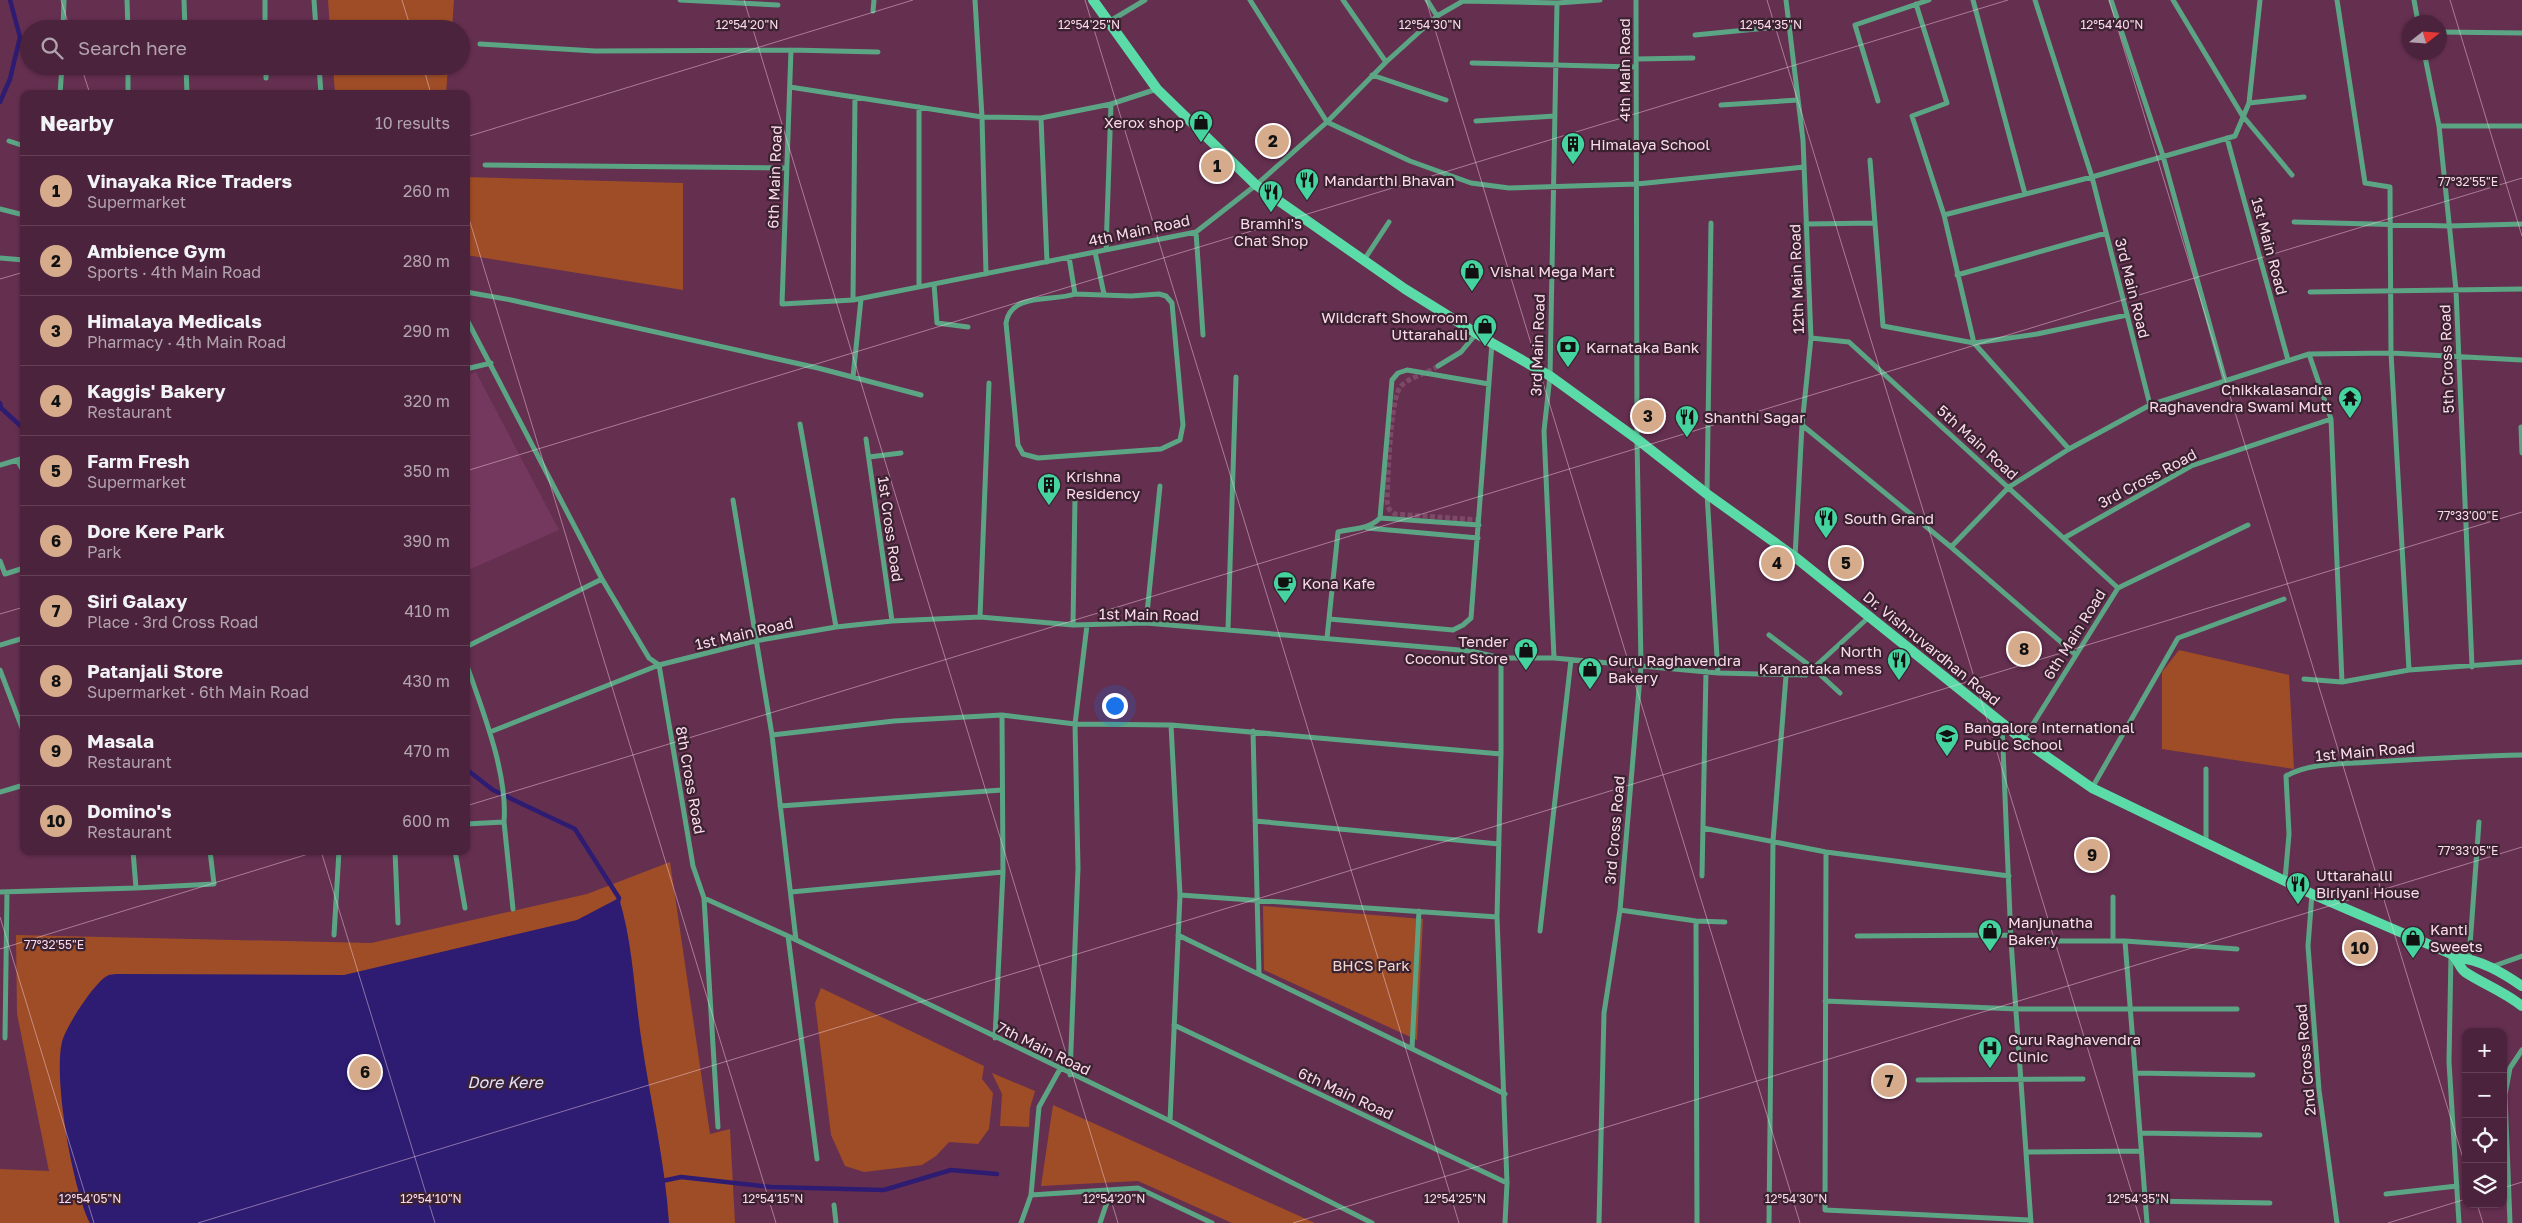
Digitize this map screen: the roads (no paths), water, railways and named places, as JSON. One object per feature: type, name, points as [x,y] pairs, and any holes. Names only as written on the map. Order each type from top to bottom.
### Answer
[{"type":"main road","name":"Dr. Vishnuvardhan Road","points":[[1093,0],[1157,89],[1256,185],[1364,260],[1476,334],[1550,376],[1637,439],[1707,494],[1795,557],[2002,724],[2092,788],[2312,894],[2454,956],[2469,958],[2522,986]]},
{"type":"main road","name":"Dr. Vishnuvardhan Road","points":[[2454,956],[2463,970],[2505,993],[2522,1006]]},
{"type":"street","points":[[63,20],[64,0]]},
{"type":"street","points":[[127,0],[128,20]]},
{"type":"street","points":[[184,0],[185,20]]},
{"type":"street","points":[[265,0],[265,20]]},
{"type":"street","points":[[314,0],[315,20]]},
{"type":"street","points":[[680,0],[778,5]]},
{"type":"street","points":[[873,11],[874,0]]},
{"type":"street","points":[[975,0],[982,117],[986,274]]},
{"type":"street","points":[[1110,22],[1145,0]]},
{"type":"street","points":[[1250,0],[1327,122],[1410,161],[1471,183],[1509,188],[1637,184],[1804,167]]},
{"type":"street","points":[[1343,0],[1386,62]]},
{"type":"street","points":[[1427,0],[1438,16]]},
{"type":"street","name":"4th Main Road","points":[[782,304],[861,299],[1196,232],[1256,185],[1327,122],[1372,75],[1438,16],[1463,1],[1557,3],[1600,0]]},
{"type":"street","name":"4th Main Road","points":[[1636,0],[1637,439]]},
{"type":"street","name":"12th Main Road","points":[[1786,0],[1804,167],[1811,338],[1802,425],[1795,557]]},
{"type":"street","points":[[1878,101],[1855,25],[1929,0]]},
{"type":"street","points":[[1973,0],[2024,194]]},
{"type":"street","points":[[2035,0],[2092,177]]},
{"type":"street","points":[[2111,0],[2163,156],[2225,380]]},
{"type":"street","points":[[2173,0],[2242,115],[2292,175]]},
{"type":"street","points":[[1944,215],[2092,177],[2235,136],[2242,115],[2249,103],[2260,0]]},
{"type":"street","points":[[2337,0],[2366,184],[2390,187],[2389,291],[2391,353],[2409,670]]},
{"type":"street","points":[[2414,0],[2417,15]]},
{"type":"street","name":"3rd Main Road","points":[[1554,658],[1544,431],[1550,376],[1557,3]]},
{"type":"street","points":[[1916,4],[1947,103],[1912,116],[1944,215],[1974,343],[2069,449]]},
{"type":"street","points":[[1695,36],[1789,26]]},
{"type":"street","points":[[2447,32],[2522,33]]},
{"type":"street","points":[[480,44],[644,52],[791,50],[878,52]]},
{"type":"street","name":"6th Main Road","points":[[782,304],[791,50]]},
{"type":"street","points":[[1636,59],[1693,58]]},
{"type":"street","name":"5th Cross Road","points":[[2426,60],[2439,126],[2456,290],[2472,667]]},
{"type":"street","points":[[1472,63],[1556,67],[1635,67]]},
{"type":"street","points":[[60,90],[61,75]]},
{"type":"street","points":[[128,75],[128,90]]},
{"type":"street","points":[[186,75],[187,90]]},
{"type":"street","points":[[320,75],[321,90]]},
{"type":"street","points":[[1372,75],[1446,100]]},
{"type":"street","points":[[790,88],[982,117],[1041,118],[1111,104],[1157,89]]},
{"type":"street","points":[[2249,103],[2304,96]]},
{"type":"street","points":[[853,300],[855,97]]},
{"type":"street","points":[[1721,105],[1798,100]]},
{"type":"street","points":[[1106,250],[1111,104]]},
{"type":"street","points":[[919,107],[919,287]]},
{"type":"street","points":[[1476,121],[1555,116]]},
{"type":"street","points":[[1041,118],[1047,262]]},
{"type":"street","points":[[2439,126],[2522,126]]},
{"type":"street","name":"1st Main Road","points":[[2227,138],[2288,360]]},
{"type":"street","points":[[9,141],[20,145]]},
{"type":"street","points":[[1870,160],[1883,326],[1974,343],[2037,334],[2127,315]]},
{"type":"street","points":[[485,165],[787,168]]},
{"type":"street","name":"3rd Main Road","points":[[2092,177],[2150,405]]},
{"type":"street","points":[[0,209],[20,214]]},
{"type":"street","points":[[1364,260],[1389,222]]},
{"type":"street","points":[[1711,222],[1707,494],[1718,673]]},
{"type":"street","points":[[2294,222],[2449,226],[2522,224]]},
{"type":"street","points":[[1806,224],[1875,223]]},
{"type":"street","points":[[1196,232],[1203,335]]},
{"type":"street","points":[[1957,276],[2106,233]]},
{"type":"street","points":[[1095,252],[1104,294]]},
{"type":"street","points":[[1069,257],[1075,294]]},
{"type":"street","points":[[0,258],[20,260]]},
{"type":"street","points":[[934,284],[937,324],[968,327]]},
{"type":"street","points":[[2310,292],[2522,290]]},
{"type":"street","points":[[470,293],[511,300],[921,395]]},
{"type":"street","points":[[1075,294],[1104,294],[1131,296],[1158,294],[1166,296],[1172,303],[1183,425],[1180,440],[1161,449],[1030,458],[1022,454],[1018,445],[1006,323],[1008,315],[1013,307],[1025,301],[1075,294]]},
{"type":"street","points":[[854,378],[861,299]]},
{"type":"street","points":[[470,325],[602,579],[649,658],[659,665]]},
{"type":"street","points":[[1438,366],[1461,352],[1476,334]]},
{"type":"street","name":"5th Main Road","points":[[1811,338],[1849,342],[2009,486],[2118,588]]},
{"type":"street","points":[[1329,619],[1453,630],[1471,618],[1492,343]]},
{"type":"street","points":[[1951,547],[2009,486],[2069,449],[2150,405],[2225,380],[2309,354],[2391,353],[2522,360]]},
{"type":"street","points":[[2309,354],[2331,419],[2342,682]]},
{"type":"street","points":[[470,368],[491,363]]},
{"type":"street","points":[[1328,638],[1338,532],[1365,528],[1373,525],[1380,518],[1392,380],[1398,373],[1407,370],[1489,384]]},
{"type":"street","points":[[1228,629],[1236,378]]},
{"type":"street","points":[[980,616],[989,383]]},
{"type":"street","name":"3rd Cross Road","points":[[2064,538],[2191,466],[2331,419]]},
{"type":"street","points":[[800,424],[836,627]]},
{"type":"street","points":[[1802,425],[1951,547],[2076,655]]},
{"type":"street","points":[[2521,426],[2522,453]]},
{"type":"street","name":"1st Cross Road","points":[[866,439],[892,621]]},
{"type":"street","name":"3rd Cross Road","points":[[1599,1223],[1604,1013],[1620,910],[1641,665],[1637,439]]},
{"type":"street","points":[[869,457],[901,453]]},
{"type":"street","points":[[0,465],[20,459]]},
{"type":"street","points":[[17,460],[20,465]]},
{"type":"street","points":[[1146,623],[1160,486]]},
{"type":"street","points":[[1072,625],[1075,498]]},
{"type":"street","points":[[733,500],[754,640],[772,735],[796,940]]},
{"type":"street","points":[[1380,518],[1479,526]]},
{"type":"street","name":"6th Main Road","points":[[2023,740],[2118,588],[2248,525]]},
{"type":"street","points":[[1365,528],[1478,538]]},
{"type":"street","points":[[0,561],[6,574],[20,569]]},
{"type":"street","points":[[470,646],[602,579]]},
{"type":"street","points":[[2092,788],[2178,638],[2284,599]]},
{"type":"street","name":"1st Main Road","points":[[490,732],[659,665],[754,640],[836,627],[892,621],[980,616],[1072,625],[1146,623],[1228,629],[1471,651],[1501,658],[1554,658],[1718,673],[1806,675],[1813,668]]},
{"type":"street","points":[[1813,668],[1869,616]]},
{"type":"street","points":[[1070,1074],[1078,868],[1075,724],[1087,625]]},
{"type":"street","points":[[1769,635],[1813,668],[1840,693]]},
{"type":"street","points":[[0,645],[20,639]]},
{"type":"street","points":[[1501,658],[1500,844],[1497,917],[1505,1094],[1507,1183],[1504,1223]]},
{"type":"street","points":[[1540,931],[1571,660]]},
{"type":"street","points":[[2304,679],[2342,682],[2409,670],[2522,662]]},
{"type":"street","name":"8th Cross Road","points":[[659,665],[693,866],[704,898],[718,1128]]},
{"type":"street","points":[[0,670],[20,722]]},
{"type":"street","points":[[1702,876],[1706,671]]},
{"type":"street","points":[[470,674],[490,732],[505,801],[504,822],[513,909]]},
{"type":"street","points":[[1769,1223],[1773,841],[1786,676]]},
{"type":"street","points":[[772,735],[894,721],[1002,715],[1075,724],[1171,725],[1253,731],[1501,754]]},
{"type":"street","points":[[995,1038],[1002,872],[1002,715]]},
{"type":"street","points":[[1826,852],[1825,1210],[2030,1222],[2022,1079],[2011,938],[2010,876],[2002,724]]},
{"type":"street","points":[[1170,1122],[1180,895],[1171,725]]},
{"type":"street","points":[[1253,731],[1259,974]]},
{"type":"street","name":"1st Main Road","points":[[2285,881],[2289,834],[2286,776],[2293,772],[2321,766],[2459,756],[2522,755]]},
{"type":"street","points":[[2206,769],[2206,843]]},
{"type":"street","points":[[0,792],[20,786]]},
{"type":"street","points":[[780,806],[1002,790]]},
{"type":"street","points":[[1255,821],[1500,844]]},
{"type":"street","points":[[470,824],[504,822]]},
{"type":"street","points":[[2469,958],[2479,822]]},
{"type":"street","points":[[1703,828],[1826,852],[2010,876]]},
{"type":"street","points":[[133,855],[136,888]]},
{"type":"street","points":[[0,892],[214,884],[210,855]]},
{"type":"street","points":[[334,935],[339,855]]},
{"type":"street","points":[[395,855],[398,923]]},
{"type":"street","points":[[456,855],[465,908]]},
{"type":"street","points":[[790,892],[1002,872]]},
{"type":"street","points":[[5,1038],[7,892]]},
{"type":"street","name":"2nd Cross Road","points":[[2312,894],[2308,946],[2319,1090],[2337,1223]]},
{"type":"street","points":[[1180,895],[1497,917]]},
{"type":"street","points":[[2113,897],[2113,941]]},
{"type":"street","name":"7th Main Road","points":[[704,898],[788,936],[1170,1122],[1372,1223]]},
{"type":"street","points":[[1620,910],[1696,921],[1725,922]]},
{"type":"street","points":[[1412,1048],[1419,911]]},
{"type":"street","points":[[1696,921],[1697,1223]]},
{"type":"street","points":[[1178,935],[1505,1094]]},
{"type":"street","points":[[788,936],[817,1159]]},
{"type":"street","points":[[1857,936],[2126,941],[2237,949]]},
{"type":"street","points":[[2126,941],[2148,1223]]},
{"type":"street","points":[[2454,956],[2449,1062],[2459,1223]]},
{"type":"street","points":[[2490,968],[2522,956]]},
{"type":"street","points":[[1825,1001],[2017,1009],[2237,1009]]},
{"type":"street","name":"6th Main Road","points":[[1174,1025],[1507,1183]]},
{"type":"street","points":[[2510,1223],[2505,1095],[2510,1068],[2521,1053]]},
{"type":"street","points":[[1021,1223],[1031,1195],[1039,1107],[1060,1070]]},
{"type":"street","points":[[2135,1073],[2253,1075]]},
{"type":"street","points":[[1918,1080],[2083,1079]]},
{"type":"street","points":[[2140,1133],[2260,1135]]},
{"type":"street","points":[[2026,1152],[2141,1151]]},
{"type":"street","points":[[2386,1194],[2457,1186]]},
{"type":"street","points":[[1031,1195],[1138,1188],[1212,1223]]},
{"type":"street","points":[[1100,1223],[1111,1190]]},
{"type":"street","points":[[2146,1201],[2270,1203]]},
{"type":"street","points":[[834,1205],[836,1223]]},
{"type":"water","name":"Dore Kere","points":[[619,898],[630,950],[641,1037],[661,1153],[669,1223],[90,1223],[77,1186],[66,1134],[60,1081],[60,1059],[64,1035],[74,1017],[95,987],[107,976],[112,974],[344,975],[577,920]]},
{"type":"waterway","points":[[0,102],[10,79],[20,37],[10,0]]},
{"type":"waterway","points":[[0,403],[1,408],[20,425]]},
{"type":"waterway","points":[[470,772],[493,790],[575,829],[619,898],[618,902]]},
{"type":"waterway","points":[[662,1181],[681,1177],[771,1187],[884,1190],[951,1170],[997,1174]]},
{"type":"tunnel","points":[[1438,366],[1405,383],[1397,393],[1390,440],[1387,501],[1389,509],[1395,514],[1480,520]]},
{"type":"place","name":"Ambience Gym","points":[[1273,141]]},
{"type":"place","name":"Xerox shop","points":[[1201,143]]},
{"type":"place","name":"Himalaya School","points":[[1573,165]]},
{"type":"place","name":"Vinayaka Rice Traders","points":[[1217,166]]},
{"type":"place","name":"Mandarthi Bhavan","points":[[1307,201]]},
{"type":"place","name":"Bramhi's Chat Shop","points":[[1271,213]]},
{"type":"place","name":"Vishal Mega Mart","points":[[1472,292]]},
{"type":"place","name":"Wildcraft Showroom Uttarahalli","points":[[1485,347]]},
{"type":"place","name":"Karnataka Bank","points":[[1568,368]]},
{"type":"place","name":"Himalaya Medicals","points":[[1648,416]]},
{"type":"place","name":"Chikkalasandra Raghavendra Swami Mutt","points":[[2350,419]]},
{"type":"place","name":"Shanthi Sagar","points":[[1687,438]]},
{"type":"place","name":"Krishna Residency","points":[[1049,506]]},
{"type":"place","name":"South Grand","points":[[1826,539]]},
{"type":"place","name":"Kaggis' Bakery","points":[[1777,563]]},
{"type":"place","name":"Farm Fresh","points":[[1846,563]]},
{"type":"place","name":"Kona Kafe","points":[[1285,604]]},
{"type":"place","name":"Patanjali Store","points":[[2024,649]]},
{"type":"place","name":"Tender Coconut Store","points":[[1526,671]]},
{"type":"place","name":"North Karanataka mess","points":[[1899,681]]},
{"type":"place","name":"Guru Raghavendra Bakery","points":[[1590,690]]},
{"type":"place","name":"Bangalore International Public School","points":[[1947,757]]},
{"type":"place","name":"Masala","points":[[2092,855]]},
{"type":"place","name":"Uttarahalli Biriyani House","points":[[2298,905]]},
{"type":"place","name":"Domino's","points":[[2360,948]]},
{"type":"place","name":"Manjunatha Bakery","points":[[1990,952]]},
{"type":"place","name":"Kanti Sweets","points":[[2413,959]]},
{"type":"place","name":"Guru Raghavendra Clinic","points":[[1990,1069]]},
{"type":"place","name":"Dore Kere Park","points":[[365,1072]]},
{"type":"place","name":"Siri Galaxy","points":[[1889,1081]]},
{"type":"park label","name":"BHCS Park","points":[[1371,965]]}]
